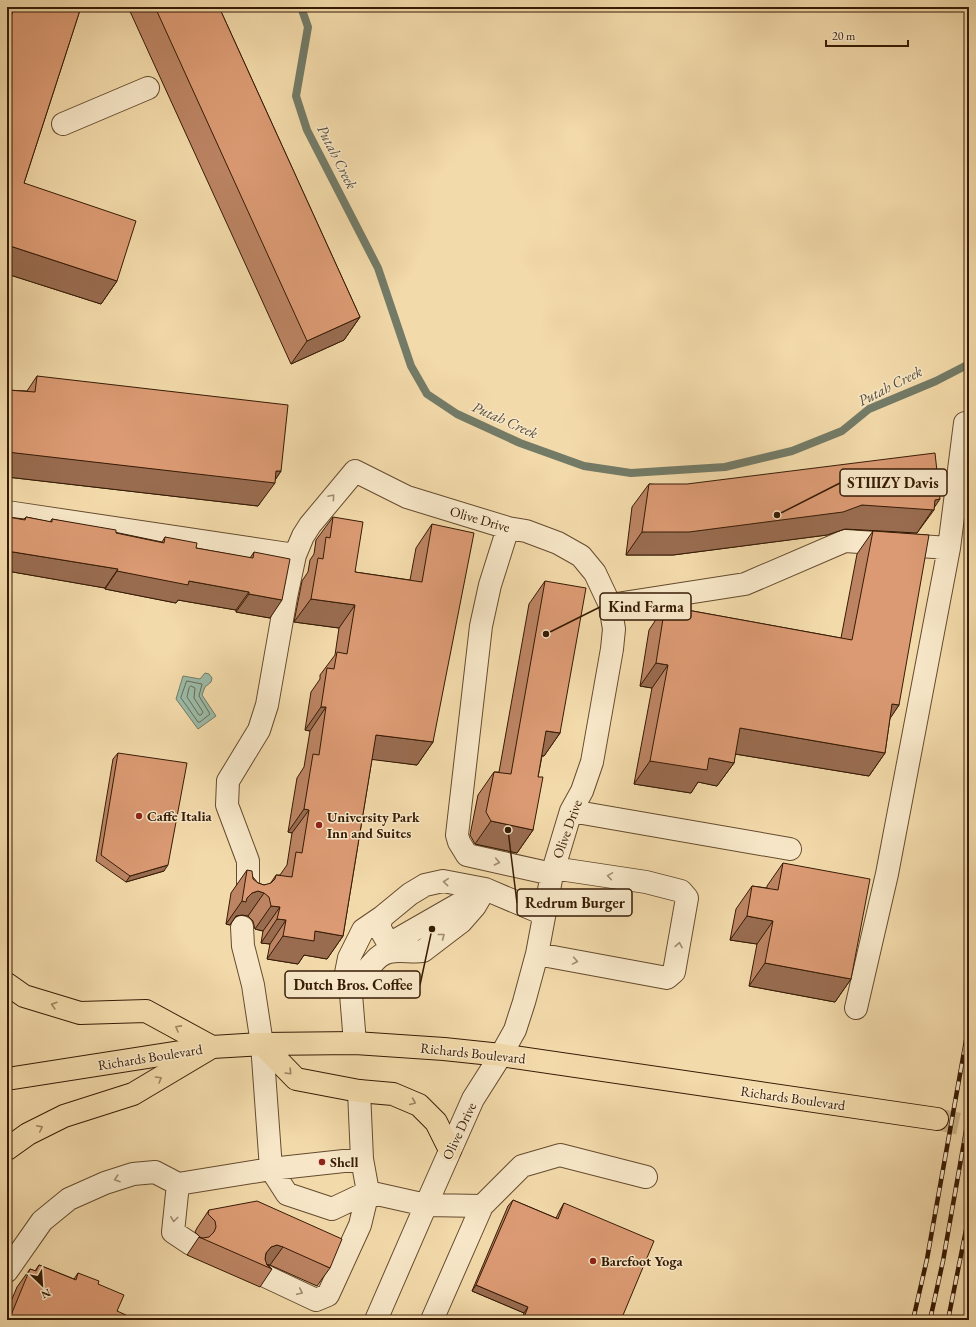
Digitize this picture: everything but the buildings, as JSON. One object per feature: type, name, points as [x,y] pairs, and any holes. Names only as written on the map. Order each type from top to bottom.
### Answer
[{"type":"main road","points":[[7,984],[24,996],[80,1013],[146,1011],[212,1047]]},
{"type":"main road","name":"Richards Boulevard","points":[[7,1079],[212,1047],[262,1044],[355,1043],[444,1049],[501,1055],[937,1120]]},
{"type":"main road","points":[[262,1044],[296,1079],[359,1091],[393,1094],[419,1105],[436,1122],[450,1150]]},
{"type":"main road","points":[[7,1149],[28,1134],[64,1116],[133,1094],[212,1047]]},
{"type":"street","points":[[63,124],[148,88]]},
{"type":"street","points":[[856,1008],[888,874],[949,548],[965,423]]},
{"type":"street","name":"Olive Drive","points":[[295,555],[303,536],[310,525],[355,471],[407,497],[508,528],[526,531],[558,543],[581,556],[595,573],[610,605],[614,629],[612,649],[592,762],[582,791],[571,812],[553,871],[537,954],[515,1030],[473,1099],[376,1320]]},
{"type":"street","points":[[7,512],[295,555],[267,705],[259,730],[228,781],[227,805],[248,861],[248,896]]},
{"type":"street","points":[[508,528],[490,585],[482,626],[458,835],[462,848],[467,855],[475,858],[553,871],[646,882],[681,891],[687,898],[674,972],[667,978],[537,954]]},
{"type":"street","points":[[610,605],[745,584],[845,541],[949,548]]},
{"type":"street","points":[[571,812],[790,849]]},
{"type":"street","points":[[355,1043],[350,982],[346,973],[349,958],[363,930],[382,917],[410,894],[425,885],[443,881],[485,889],[544,914]]},
{"type":"street","points":[[382,917],[379,927],[387,941],[398,939],[485,889]]},
{"type":"street","points":[[350,982],[364,973],[376,957],[388,952],[424,951],[461,922],[475,906],[485,889]]},
{"type":"street","points":[[242,927],[243,946],[253,985],[262,1044],[271,1169],[287,1194],[332,1209],[368,1192],[426,1205],[482,1206]]},
{"type":"street","points":[[265,1276],[316,1300],[328,1295],[360,1226],[368,1192],[362,1159],[359,1091]]},
{"type":"street","points":[[432,1320],[482,1206],[522,1166],[560,1155],[646,1177]]},
{"type":"street","points":[[7,1271],[42,1221],[68,1199],[106,1183],[133,1174],[155,1172],[178,1184],[271,1169],[362,1159]]},
{"type":"street","points":[[178,1184],[173,1232],[191,1244]]},
{"type":"water","points":[[205,673],[209,674],[212,678],[211,682],[205,687],[202,695],[216,716],[198,729],[176,699],[183,676],[200,679]]},
{"type":"waterway","name":"Putah Creek","points":[[301,7],[308,27],[296,96],[307,130],[378,268],[411,366],[427,394],[457,414],[520,443],[584,466],[631,473],[725,467],[792,451],[842,431],[869,409],[936,381],[969,364]]},
{"type":"tunnel","points":[[937,1119],[969,1126]]},
{"type":"railway","points":[[913,1320],[927,1259],[969,1024]]},
{"type":"railway","points":[[930,1320],[943,1261],[969,1114]]},
{"type":"railway","points":[[948,1320],[969,1215]]},
{"type":"place","name":"STIIIZY Davis","points":[[777,515]]},
{"type":"place","name":"Kind Farma","points":[[546,634]]},
{"type":"place","name":"Caffe Italia","points":[[139,816]]},
{"type":"place","name":"University Park Inn and Suites","points":[[319,825]]},
{"type":"place","name":"Redrum Burger","points":[[508,830]]},
{"type":"place","name":"Dutch Bros. Coffee","points":[[432,929]]},
{"type":"place","name":"Shell","points":[[322,1162]]},
{"type":"place","name":"Barefoot Yoga","points":[[593,1261]]}]
